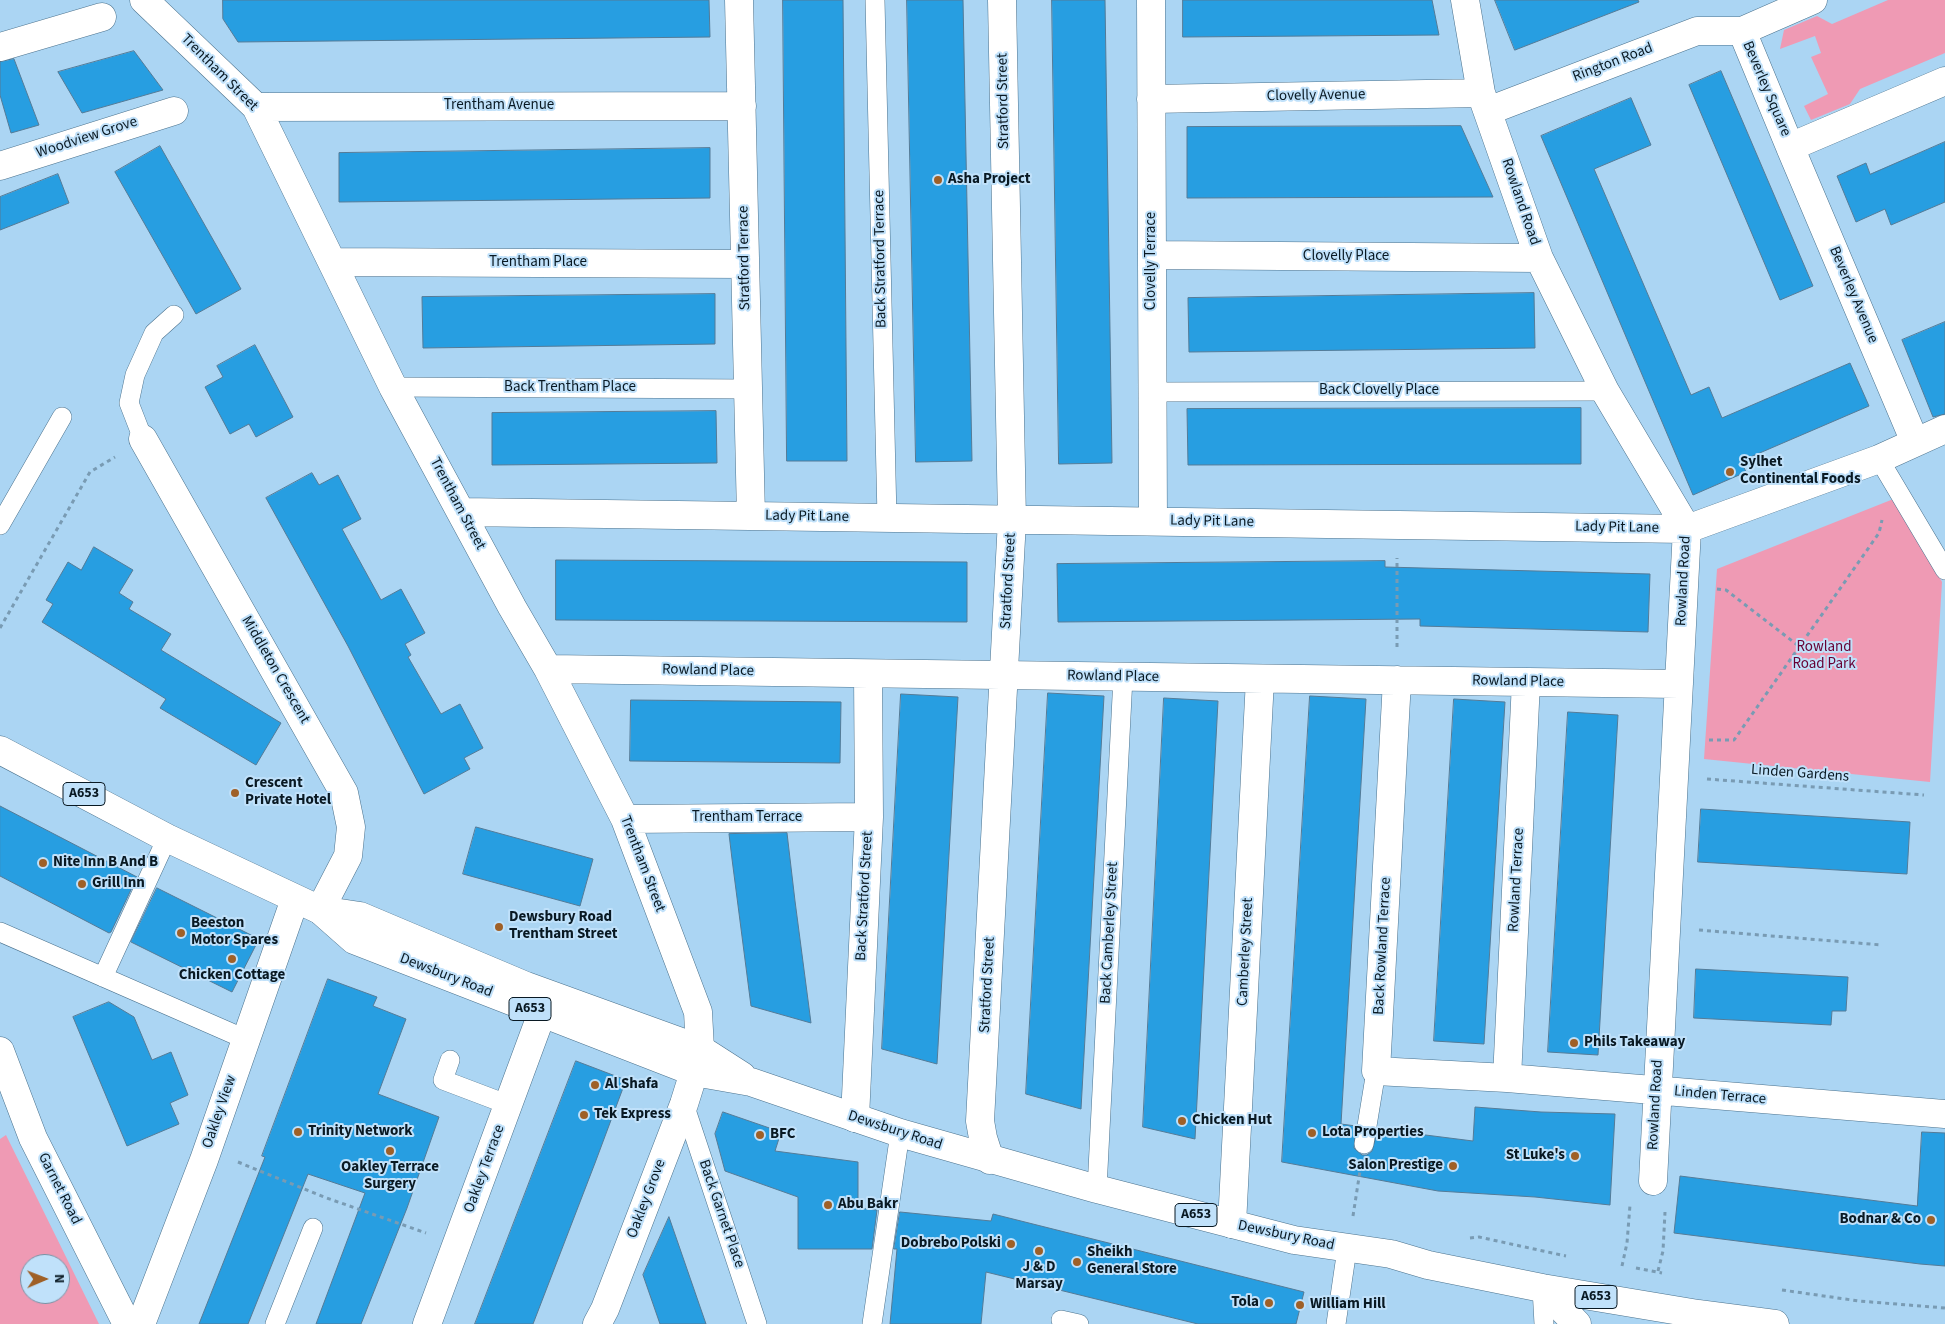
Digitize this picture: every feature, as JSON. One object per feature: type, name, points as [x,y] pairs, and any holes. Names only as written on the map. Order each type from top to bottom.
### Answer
[{"type":"street","name":"Trentham Street","points":[[144,0],[256,107],[393,387],[548,669],[625,819],[698,1012],[697,1061]]},
{"type":"street","name":"Stratford Terrace","points":[[739,0],[750,516]]},
{"type":"street","name":"Stratford Street","points":[[990,1160],[983,1138],[981,1111],[1012,520],[1002,0]]},
{"type":"street","name":"Clovelly Terrace","points":[[1151,0],[1153,521]]},
{"type":"street","name":"Rowland Road","points":[[1466,0],[1484,102],[1540,258],[1605,391],[1687,529],[1652,1181]]},
{"type":"street","name":"Beverley Square","points":[[1813,0],[1742,31],[1790,147],[1945,80]]},
{"type":"street","points":[[0,47],[102,17]]},
{"type":"street","name":"Rington Road","points":[[1484,102],[1697,31],[1742,31]]},
{"type":"street","name":"Clovelly Avenue","points":[[1151,99],[1484,102]]},
{"type":"street","name":"Trentham Avenue","points":[[256,107],[742,106]]},
{"type":"street","name":"Woodview Grove","points":[[0,166],[174,111]]},
{"type":"street","name":"Beverley Avenue","points":[[1790,147],[1915,442]]},
{"type":"street","name":"Clovelly Place","points":[[1152,255],[1540,258]]},
{"type":"street","name":"Trentham Place","points":[[332,262],[745,264]]},
{"type":"street","name":"Lady Pit Lane","points":[[461,512],[1687,529],[1879,459],[1945,430]]},
{"type":"street","name":"Middleton Crescent","points":[[143,439],[344,793],[351,827],[348,856],[320,910]]},
{"type":"street","name":"Rowland Place","points":[[548,669],[1679,684]]},
{"type":"street","name":"Back Stratford Street","points":[[855,1118],[869,817],[868,674]]},
{"type":"street","name":"Camberley Street","points":[[1232,1224],[1260,679]]},
{"type":"street","name":"Back Rowland Terrace","points":[[1376,1071],[1397,680]]},
{"type":"street","name":"Rowland Terrace","points":[[1507,1078],[1526,682]]},
{"type":"street","name":"Dewsbury Road","points":[[0,750],[168,838],[320,910],[360,916],[697,1061],[751,1082],[900,1133],[1098,1190],[1294,1240],[1391,1254],[1428,1265],[1542,1288],[1648,1315],[1775,1324]]},
{"type":"street","name":"Trentham Terrace","points":[[625,819],[869,817]]},
{"type":"street","name":"Oakley View","points":[[141,1324],[207,1149],[295,899]]},
{"type":"street","name":"Dewsbury Road","points":[[320,910],[354,940],[542,1013],[697,1061]]},
{"type":"street","name":"Oakley Terrace","points":[[427,1324],[542,1013]]},
{"type":"street","name":"Garnet Road","points":[[0,1051],[32,1138],[127,1324]]},
{"type":"street","name":"Oakley Grove","points":[[597,1324],[605,1308],[684,1104],[697,1061]]},
{"type":"street","name":"Linden Terrace","points":[[1376,1071],[1507,1078],[1945,1114]]},
{"type":"street","points":[[1542,1288],[1577,1324]]},
{"type":"lane","name":"Back Stratford Terrace","points":[[875,0],[887,518]]},
{"type":"lane","points":[[143,439],[129,403],[135,375],[154,333],[174,315]]},
{"type":"lane","name":"Back Trentham Place","points":[[393,387],[748,389]]},
{"type":"lane","name":"Back Clovelly Place","points":[[1152,392],[1605,391]]},
{"type":"lane","points":[[0,525],[62,417]]},
{"type":"lane","points":[[1879,459],[1945,570]]},
{"type":"lane","name":"Back Camberley Street","points":[[1098,1190],[1123,677]]},
{"type":"lane","points":[[103,977],[168,838]]},
{"type":"lane","points":[[0,932],[245,1039]]},
{"type":"lane","points":[[450,1060],[444,1080],[508,1105]]},
{"type":"lane","name":"Back Rowland Terrace","points":[[1364,1144],[1376,1071]]},
{"type":"lane","name":"Back Garnet Place","points":[[684,1104],[757,1324]]},
{"type":"lane","points":[[872,1324],[900,1133]]},
{"type":"lane","points":[[275,1324],[313,1228]]},
{"type":"lane","points":[[1336,1324],[1346,1249]]},
{"type":"lane","points":[[1542,1288],[1544,1324]]},
{"type":"path","points":[[0,628],[90,472],[143,439]]},
{"type":"path","points":[[1676,739],[1734,740],[1880,533],[1882,516]]},
{"type":"path","points":[[1397,525],[1397,680]]},
{"type":"path","points":[[1684,587],[1726,590],[1800,647]]},
{"type":"path","name":"Linden Gardens","points":[[1674,776],[1924,795]]},
{"type":"path","points":[[1666,928],[1882,945]]},
{"type":"path","points":[[1354,1209],[1364,1144]]},
{"type":"path","points":[[207,1149],[324,1197],[457,1244]]},
{"type":"path","points":[[1622,1266],[1627,1243],[1631,1191],[1652,1181],[1666,1196],[1663,1251],[1658,1271]]},
{"type":"path","points":[[1479,1237],[1574,1257]]},
{"type":"path","points":[[1612,1264],[1658,1271],[1668,1276]]},
{"type":"path","points":[[1780,1290],[1859,1301],[1945,1308]]},
{"type":"green space","points":[[1888,0],[1945,0],[1945,53],[1860,89],[1850,104],[1811,120],[1804,106],[1828,94],[1811,57],[1821,53],[1815,36],[1780,49],[1784,30],[1817,16],[1832,24]]},
{"type":"green space","name":"Rowland Road Park","points":[[1896,498],[1942,582],[1930,782],[1704,759],[1717,569]]},
{"type":"green space","points":[[6,1135],[65,1254],[20,1254],[20,1304],[70,1304],[70,1265],[99,1324],[0,1324],[0,1139]]},
{"type":"building","points":[[223,0],[709,0],[710,37],[238,42],[223,19]]},
{"type":"building","points":[[783,0],[843,0],[847,461],[787,461]]},
{"type":"building","points":[[907,0],[963,0],[972,461],[916,462]]},
{"type":"building","points":[[1052,0],[1105,0],[1112,463],[1059,464]]},
{"type":"building","points":[[1183,0],[1432,0],[1439,35],[1183,37]]},
{"type":"building","points":[[1495,0],[1638,0],[1639,2],[1515,50]]},
{"type":"building","points":[[134,51],[163,90],[82,113],[58,72]]},
{"type":"building","points":[[14,59],[39,125],[11,133],[0,95],[0,62]]},
{"type":"building","points":[[1721,71],[1813,286],[1780,300],[1689,85]]},
{"type":"building","points":[[1631,98],[1651,145],[1594,169],[1691,395],[1709,387],[1722,418],[1850,363],[1869,406],[1741,461],[1746,472],[1693,495],[1541,136]]},
{"type":"building","points":[[1461,126],[1493,197],[1187,198],[1187,127]]},
{"type":"building","points":[[1945,142],[1945,202],[1891,225],[1885,209],[1856,222],[1837,176],[1866,163],[1870,174]]},
{"type":"building","points":[[160,146],[241,289],[196,314],[115,172]]},
{"type":"building","points":[[710,148],[710,198],[339,202],[339,153]]},
{"type":"building","points":[[58,174],[69,203],[0,230],[0,197]]},
{"type":"building","points":[[1534,293],[1535,348],[1189,352],[1188,298]]},
{"type":"building","points":[[715,294],[715,344],[423,348],[422,297]]},
{"type":"building","points":[[1945,322],[1945,414],[1933,417],[1902,340]]},
{"type":"building","points":[[255,345],[293,417],[256,437],[249,424],[230,434],[205,387],[223,377],[217,366]]},
{"type":"building","points":[[1581,408],[1581,464],[1188,465],[1187,409]]},
{"type":"building","points":[[716,411],[717,463],[492,465],[492,413]]},
{"type":"building","points":[[312,473],[319,485],[338,475],[361,519],[342,529],[381,600],[401,589],[425,633],[405,644],[411,655],[408,657],[441,714],[460,704],[483,748],[464,758],[470,769],[424,794],[348,646],[266,498]]},
{"type":"building","points":[[94,547],[133,570],[119,593],[133,602],[129,609],[171,634],[161,650],[281,723],[256,765],[160,708],[166,699],[42,622],[53,604],[46,600],[68,562],[81,570]]},
{"type":"building","points":[[556,560],[967,562],[967,622],[556,620]]},
{"type":"building","points":[[1385,561],[1385,567],[1650,574],[1648,632],[1420,626],[1420,619],[1058,622],[1057,564]]},
{"type":"building","points":[[1048,693],[1104,696],[1081,1109],[1026,1094]]},
{"type":"building","points":[[901,694],[958,697],[937,1064],[882,1049]]},
{"type":"building","points":[[1310,696],[1366,699],[1341,1124],[1356,1126],[1354,1148],[1362,1155],[1367,1155],[1372,1151],[1378,1129],[1473,1141],[1475,1107],[1541,1112],[1615,1114],[1610,1205],[1535,1197],[1438,1191],[1282,1162]]},
{"type":"building","points":[[1164,698],[1218,701],[1195,1139],[1143,1127]]},
{"type":"building","points":[[1454,699],[1505,702],[1484,1044],[1434,1041]]},
{"type":"building","points":[[631,700],[841,702],[840,763],[630,761]]},
{"type":"building","points":[[1568,712],[1618,715],[1598,1055],[1548,1052]]},
{"type":"building","points":[[0,806],[137,877],[111,932],[109,933],[0,876]]},
{"type":"building","points":[[1701,809],[1910,822],[1907,874],[1698,862]]},
{"type":"building","points":[[476,827],[593,859],[580,906],[463,874]]},
{"type":"building","points":[[787,833],[811,1023],[751,1006],[729,834]]},
{"type":"building","points":[[157,888],[259,939],[232,992],[131,942]]},
{"type":"building","points":[[1696,969],[1848,977],[1846,1011],[1832,1011],[1831,1025],[1694,1018]]},
{"type":"building","points":[[328,979],[377,997],[373,1006],[406,1019],[378,1094],[439,1117],[407,1208],[361,1324],[316,1324],[365,1193],[308,1174],[248,1324],[199,1324],[265,1157],[262,1156]]},
{"type":"building","points":[[109,1002],[134,1017],[152,1060],[171,1052],[188,1095],[170,1103],[179,1124],[127,1146],[73,1017]]},
{"type":"building","points":[[576,1061],[626,1080],[595,1163],[533,1324],[475,1324]]},
{"type":"building","points":[[723,1112],[781,1132],[775,1151],[858,1162],[858,1208],[877,1210],[872,1249],[798,1249],[798,1197],[725,1171],[715,1134]]},
{"type":"building","points":[[1922,1132],[1945,1133],[1945,1266],[1674,1233],[1680,1176],[1917,1206]]},
{"type":"building","points":[[900,1212],[991,1221],[993,1214],[1304,1292],[1296,1324],[1198,1324],[986,1272],[981,1324],[890,1324],[897,1249],[894,1249]]},
{"type":"building","points":[[669,1217],[706,1324],[660,1324],[643,1275]]},
{"type":"place","name":"Asha Project","points":[[938,180]]},
{"type":"place","name":"Sylhet Continental Foods","points":[[1730,472]]},
{"type":"place","name":"Crescent Private Hotel","points":[[235,793]]},
{"type":"place","name":"Nite Inn B And B","points":[[43,863]]},
{"type":"place","name":"Grill Inn","points":[[82,884]]},
{"type":"place","name":"Dewsbury Road Trentham Street","points":[[499,927]]},
{"type":"place","name":"Beeston Motor Spares","points":[[181,933]]},
{"type":"place","name":"Chicken Cottage","points":[[232,959]]},
{"type":"place","name":"Phils Takeaway","points":[[1574,1043]]},
{"type":"place","name":"Al Shafa","points":[[595,1085]]},
{"type":"place","name":"Tek Express","points":[[584,1115]]},
{"type":"place","name":"Chicken Hut","points":[[1182,1121]]},
{"type":"place","name":"Trinity Network","points":[[298,1132]]},
{"type":"place","name":"Lota Properties","points":[[1312,1133]]},
{"type":"place","name":"BFC","points":[[760,1135]]},
{"type":"place","name":"Oakley Terrace Surgery","points":[[390,1151]]},
{"type":"place","name":"St Luke's","points":[[1575,1156]]},
{"type":"place","name":"Salon Prestige","points":[[1453,1166]]},
{"type":"place","name":"Abu Bakr","points":[[828,1205]]},
{"type":"place","name":"Bodnar & Co","points":[[1931,1220]]},
{"type":"place","name":"Dobrebo Polski","points":[[1011,1244]]},
{"type":"place","name":"J & D Marsay","points":[[1039,1251]]},
{"type":"place","name":"Sheikh General Store","points":[[1077,1262]]},
{"type":"place","name":"Tola","points":[[1269,1303]]},
{"type":"place","name":"William Hill","points":[[1300,1305]]}]
